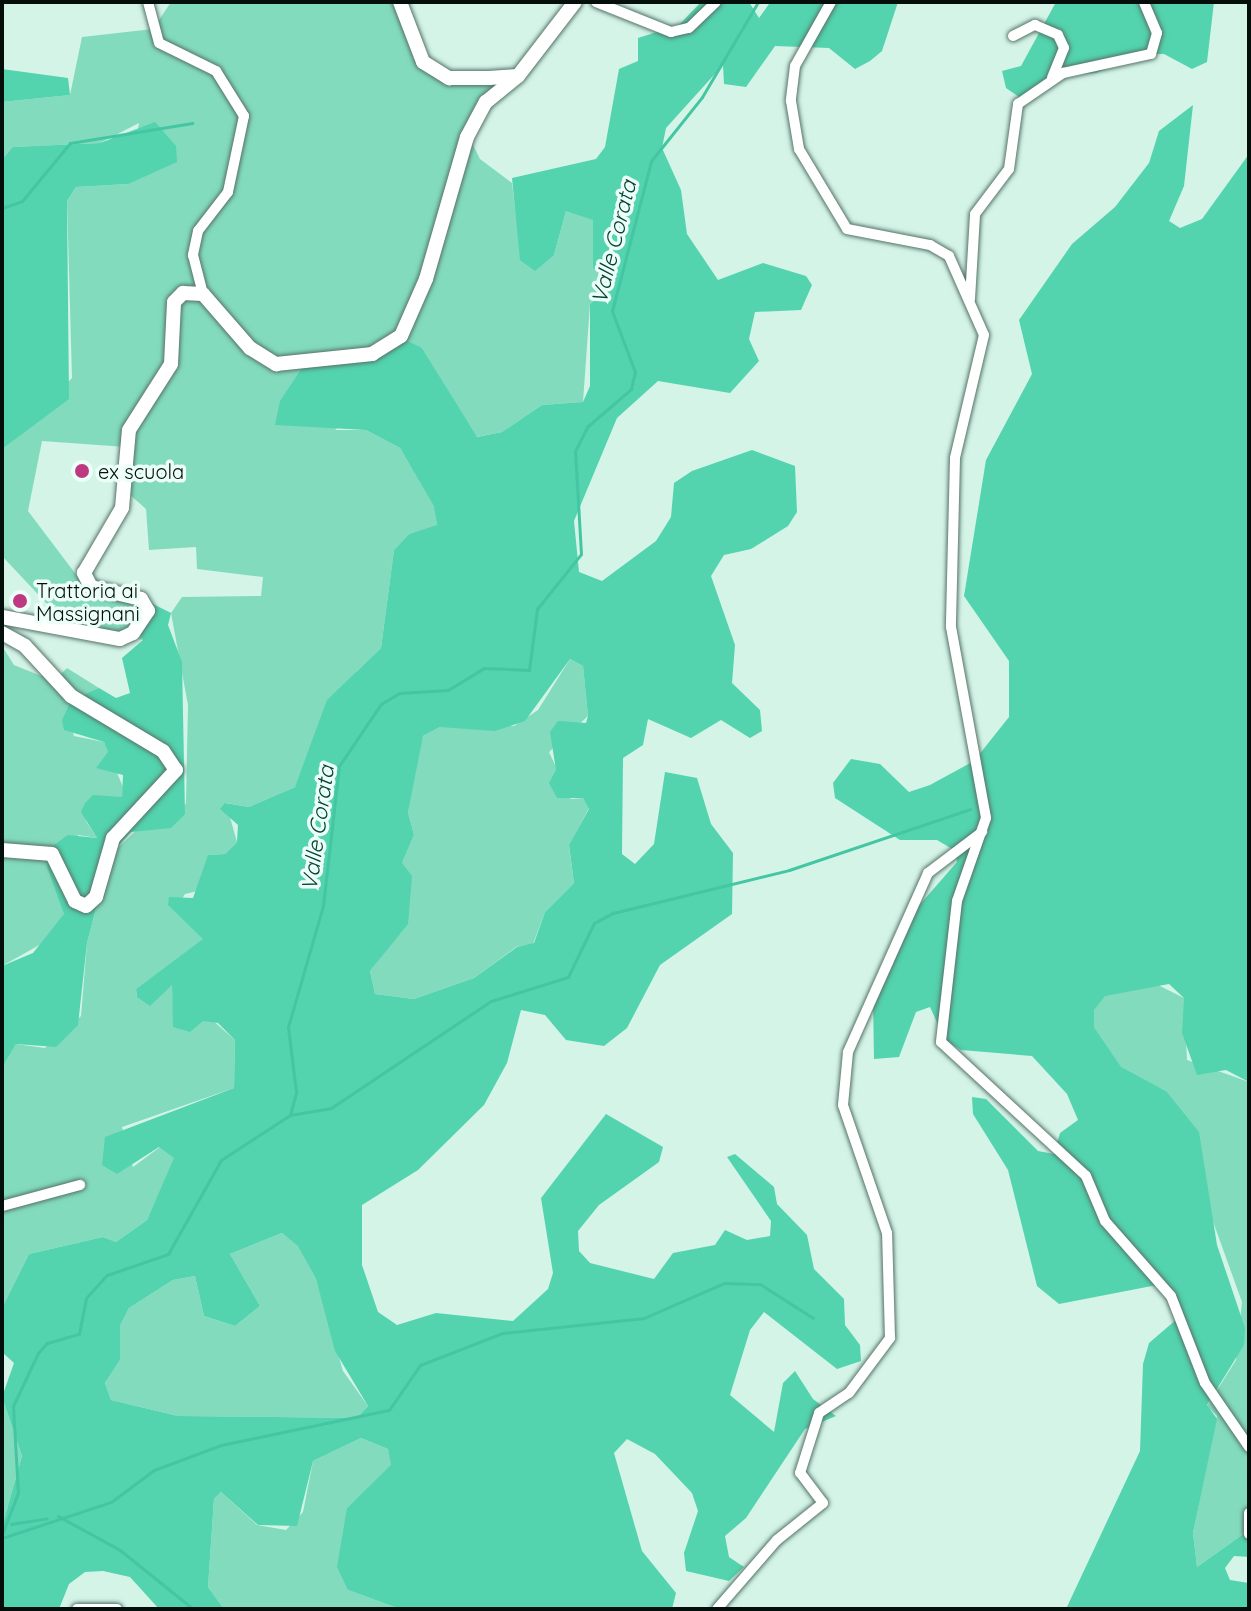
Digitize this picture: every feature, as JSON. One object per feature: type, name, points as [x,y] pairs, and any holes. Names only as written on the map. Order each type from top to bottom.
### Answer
[{"type":"street","points":[[148,2],[159,43],[216,71],[244,116],[228,192],[198,231],[193,255],[203,294],[250,348],[276,364],[372,354],[401,336],[426,279],[467,137],[486,102],[518,76],[575,2]]},
{"type":"street","points":[[400,2],[423,62],[449,78],[518,76]]},
{"type":"street","points":[[596,2],[677,32],[716,2]]},
{"type":"street","points":[[831,2],[795,66],[791,101],[799,149],[847,229],[942,249],[970,299],[984,346],[955,458],[951,627],[987,799],[982,832],[957,901],[941,1042],[1086,1176],[1105,1221],[1171,1296],[1205,1383],[1249,1447]]},
{"type":"street","points":[[970,299],[975,214],[1009,169],[1018,104],[1052,78],[1151,54],[1157,33],[1144,2]]},
{"type":"street","points":[[1013,36],[1035,25],[1058,35],[1064,48],[1052,78]]},
{"type":"street","points":[[2,617],[120,639],[144,622],[141,599],[91,587],[84,573],[122,508],[129,430],[171,364],[174,302],[183,293],[203,294]]},
{"type":"street","points":[[2,633],[25,646],[71,696],[163,751],[176,770],[113,838],[96,897],[86,906],[75,901],[52,854],[2,850]]},
{"type":"street","points":[[717,1609],[777,1540],[823,1503],[800,1473],[819,1413],[849,1393],[890,1338],[887,1233],[843,1105],[848,1052],[928,873],[982,832]]},
{"type":"street","points":[[2,1206],[80,1185]]},
{"type":"street","points":[[1249,1513],[1249,1534]]},
{"type":"street","points":[[77,1609],[117,1609]]},
{"type":"green space","points":[[171,2],[398,2],[418,62],[442,82],[496,84],[465,129],[480,159],[512,183],[519,241],[554,255],[566,211],[583,212],[593,220],[593,255],[614,285],[590,304],[583,402],[542,405],[502,432],[476,437],[422,348],[335,430],[366,430],[400,448],[435,506],[437,526],[409,534],[394,550],[381,648],[357,671],[295,787],[249,807],[226,803],[237,842],[225,854],[209,855],[198,891],[185,894],[175,911],[204,939],[136,989],[137,997],[172,985],[173,1009],[211,1019],[235,1040],[234,1088],[122,1127],[133,1167],[160,1147],[175,1158],[147,1220],[116,1242],[103,1237],[29,1254],[2,1308],[4,1061],[16,1044],[45,1048],[81,1016],[87,943],[110,855],[140,827],[171,828],[186,803],[188,705],[171,613],[182,597],[261,596],[263,577],[197,569],[196,547],[149,550],[146,509],[120,486],[126,447],[42,441],[28,511],[90,593],[131,600],[143,640],[84,629],[49,606],[2,556],[2,449],[72,378],[67,201],[76,187],[128,184],[139,123],[100,143],[14,147],[2,160],[2,102],[70,95],[82,37],[153,29]]},
{"type":"green space","points":[[701,2],[749,2],[759,18],[769,4],[786,2],[898,2],[882,51],[870,61],[855,69],[829,48],[775,46],[746,87],[724,84],[723,65],[666,128],[662,148],[681,190],[687,234],[718,280],[763,263],[806,276],[812,285],[801,310],[755,312],[749,339],[759,361],[730,393],[658,381],[617,418],[574,521],[579,572],[602,581],[656,541],[671,517],[674,483],[692,471],[752,450],[795,466],[797,512],[788,526],[751,549],[724,555],[711,576],[735,645],[732,683],[760,710],[762,731],[750,738],[721,720],[691,738],[648,719],[643,745],[623,758],[622,854],[635,864],[654,844],[665,772],[697,778],[711,824],[733,853],[732,914],[660,965],[627,1028],[604,1046],[566,1040],[545,1015],[521,1010],[507,1063],[484,1105],[418,1170],[362,1205],[362,1265],[378,1312],[397,1325],[436,1313],[513,1321],[548,1289],[553,1273],[541,1198],[606,1114],[663,1147],[659,1162],[599,1205],[578,1231],[579,1251],[590,1263],[654,1279],[673,1253],[715,1245],[725,1230],[747,1240],[770,1236],[771,1221],[727,1157],[735,1154],[774,1187],[777,1204],[807,1235],[814,1269],[844,1299],[845,1325],[860,1345],[861,1361],[837,1369],[764,1312],[750,1330],[730,1395],[774,1432],[783,1383],[795,1371],[813,1399],[836,1416],[805,1429],[746,1518],[725,1536],[729,1557],[744,1567],[729,1581],[686,1571],[684,1553],[698,1511],[692,1493],[655,1454],[627,1439],[614,1453],[642,1551],[676,1593],[672,1609],[400,1609],[348,1590],[337,1567],[347,1508],[391,1465],[388,1449],[361,1438],[313,1461],[297,1526],[258,1525],[221,1492],[214,1499],[208,1587],[224,1609],[159,1609],[130,1577],[103,1571],[85,1572],[69,1584],[59,1609],[2,1609],[2,1527],[22,1456],[2,1397],[14,1363],[2,1352],[2,1308],[29,1254],[103,1237],[116,1242],[147,1220],[174,1158],[159,1147],[117,1174],[102,1165],[105,1137],[234,1088],[235,1040],[218,1023],[203,1021],[190,1032],[173,1027],[172,985],[150,1006],[137,997],[136,989],[203,939],[168,905],[169,897],[193,898],[208,855],[225,854],[237,842],[238,825],[220,809],[225,803],[249,807],[295,787],[327,700],[381,648],[394,550],[409,534],[437,525],[434,506],[400,448],[366,430],[275,425],[280,401],[310,356],[365,352],[399,337],[422,348],[477,437],[502,432],[542,405],[583,402],[590,386],[590,304],[614,285],[593,268],[593,220],[566,211],[554,255],[535,271],[520,260],[512,178],[596,159],[605,147],[619,69],[638,61],[638,38],[679,25]],"holes":[[[570,659],[583,666],[588,716],[586,723],[558,721],[550,732],[556,770],[549,783],[557,798],[583,798],[589,809],[569,845],[574,883],[545,912],[534,943],[517,947],[474,978],[414,999],[375,994],[370,971],[408,924],[412,876],[402,863],[414,835],[408,812],[423,736],[440,727],[495,731],[525,721]],[[282,1233],[298,1246],[316,1279],[335,1351],[368,1406],[357,1418],[178,1416],[111,1400],[105,1383],[120,1360],[120,1326],[129,1308],[173,1280],[195,1276],[204,1316],[235,1326],[260,1306],[230,1254]]]},
{"type":"green space","points":[[1056,2],[1214,2],[1207,62],[1192,69],[1164,54],[1142,54],[1096,73],[1060,76],[1022,99],[1006,88],[1002,71],[1021,66]]},
{"type":"green space","points":[[2,69],[68,78],[70,95],[2,102]]},
{"type":"green space","points":[[1193,105],[1184,186],[1169,221],[1180,228],[1202,219],[1249,154],[1249,1082],[1226,1070],[1197,1075],[1182,1033],[1184,998],[1169,984],[1105,996],[1094,1010],[1094,1027],[1121,1067],[1166,1091],[1199,1132],[1217,1245],[1245,1328],[1244,1345],[1207,1405],[1217,1419],[1193,1533],[1197,1567],[1249,1530],[1249,1557],[1234,1556],[1225,1568],[1230,1580],[1249,1583],[1249,1609],[1066,1609],[1140,1451],[1143,1364],[1149,1343],[1177,1319],[1173,1290],[1157,1285],[1059,1304],[1037,1286],[1008,1170],[973,1114],[972,1097],[986,1099],[1038,1151],[1054,1154],[1060,1133],[1078,1120],[1067,1094],[1032,1056],[961,1050],[945,1040],[930,1007],[916,1012],[899,1057],[874,1059],[873,997],[909,917],[957,862],[954,850],[937,840],[900,840],[835,798],[833,783],[851,759],[880,764],[909,792],[930,785],[974,761],[1009,717],[1009,661],[964,596],[986,460],[1032,374],[1019,320],[1072,244],[1115,207],[1149,163],[1159,131]]},
{"type":"green space","points":[[155,122],[176,146],[177,162],[128,184],[76,187],[67,201],[69,399],[2,449],[2,160],[13,147],[100,143]]},
{"type":"green space","points":[[151,603],[171,613],[168,625],[182,662],[185,814],[171,828],[131,832],[110,855],[87,943],[78,1025],[56,1047],[16,1044],[2,1067],[2,966],[33,953],[64,914],[47,867],[51,847],[68,835],[97,838],[81,812],[85,803],[93,795],[122,797],[123,775],[96,768],[108,752],[104,742],[64,730],[62,720],[71,701],[99,688],[116,698],[130,693],[122,658],[143,640],[136,627]]},
{"type":"green space","points":[[2,646],[14,665],[54,681],[67,668],[99,688],[67,711],[74,736],[104,742],[123,787],[122,797],[103,797],[86,821],[97,838],[78,835],[62,894],[64,915],[50,939],[2,966]]},
{"type":"green space","points":[[570,659],[583,666],[588,716],[549,752],[571,799],[583,798],[589,808],[569,846],[574,883],[545,912],[533,944],[516,947],[474,978],[414,999],[375,994],[370,971],[398,935],[402,863],[414,835],[408,812],[412,767],[423,736],[440,727],[514,726],[538,710]]},
{"type":"green space","points":[[1156,984],[1184,998],[1187,1060],[1249,1082],[1249,1530],[1197,1567],[1193,1533],[1217,1416],[1207,1406],[1236,1360],[1242,1302],[1166,1091],[1121,1068],[1094,1027],[1093,1010],[1105,995]]},
{"type":"green space","points":[[282,1233],[298,1245],[316,1279],[343,1371],[368,1406],[357,1418],[178,1416],[111,1400],[105,1383],[120,1360],[120,1326],[129,1308],[173,1280],[195,1276],[204,1316],[235,1326],[260,1306],[230,1254]]},
{"type":"green space","points":[[2,1397],[22,1456],[2,1527]]},
{"type":"green space","points":[[361,1438],[388,1449],[392,1465],[347,1508],[348,1590],[400,1609],[224,1609],[208,1587],[214,1499],[221,1492],[257,1525],[286,1530],[303,1512],[313,1461]]},
{"type":"waterway","name":"Valle Corata","points":[[2,1534],[18,1493],[13,1406],[38,1353],[47,1343],[79,1334],[86,1298],[107,1275],[168,1254],[221,1160],[290,1115],[296,1092],[288,1027],[323,906],[339,766],[381,704],[399,693],[448,690],[484,668],[529,670],[537,609],[581,554],[575,451],[588,426],[631,389],[635,372],[612,311],[651,161],[702,97],[758,2]]},
{"type":"waterway","points":[[2,208],[22,201],[70,143],[192,123]]},
{"type":"waterway","points":[[290,1115],[331,1108],[491,1001],[568,977],[594,923],[613,913],[789,870],[970,809]]},
{"type":"waterway","points":[[2,1538],[111,1502],[154,1470],[221,1445],[389,1410],[420,1365],[502,1333],[644,1318],[724,1283],[760,1284],[813,1318]]},
{"type":"waterway","points":[[58,1516],[120,1550],[193,1609]]},
{"type":"waterway","points":[[11,1524],[47,1518]]},
{"type":"place","name":"ex scuola","points":[[82,471]]},
{"type":"place","name":"Trattoria ai Massignani","points":[[20,601]]}]
